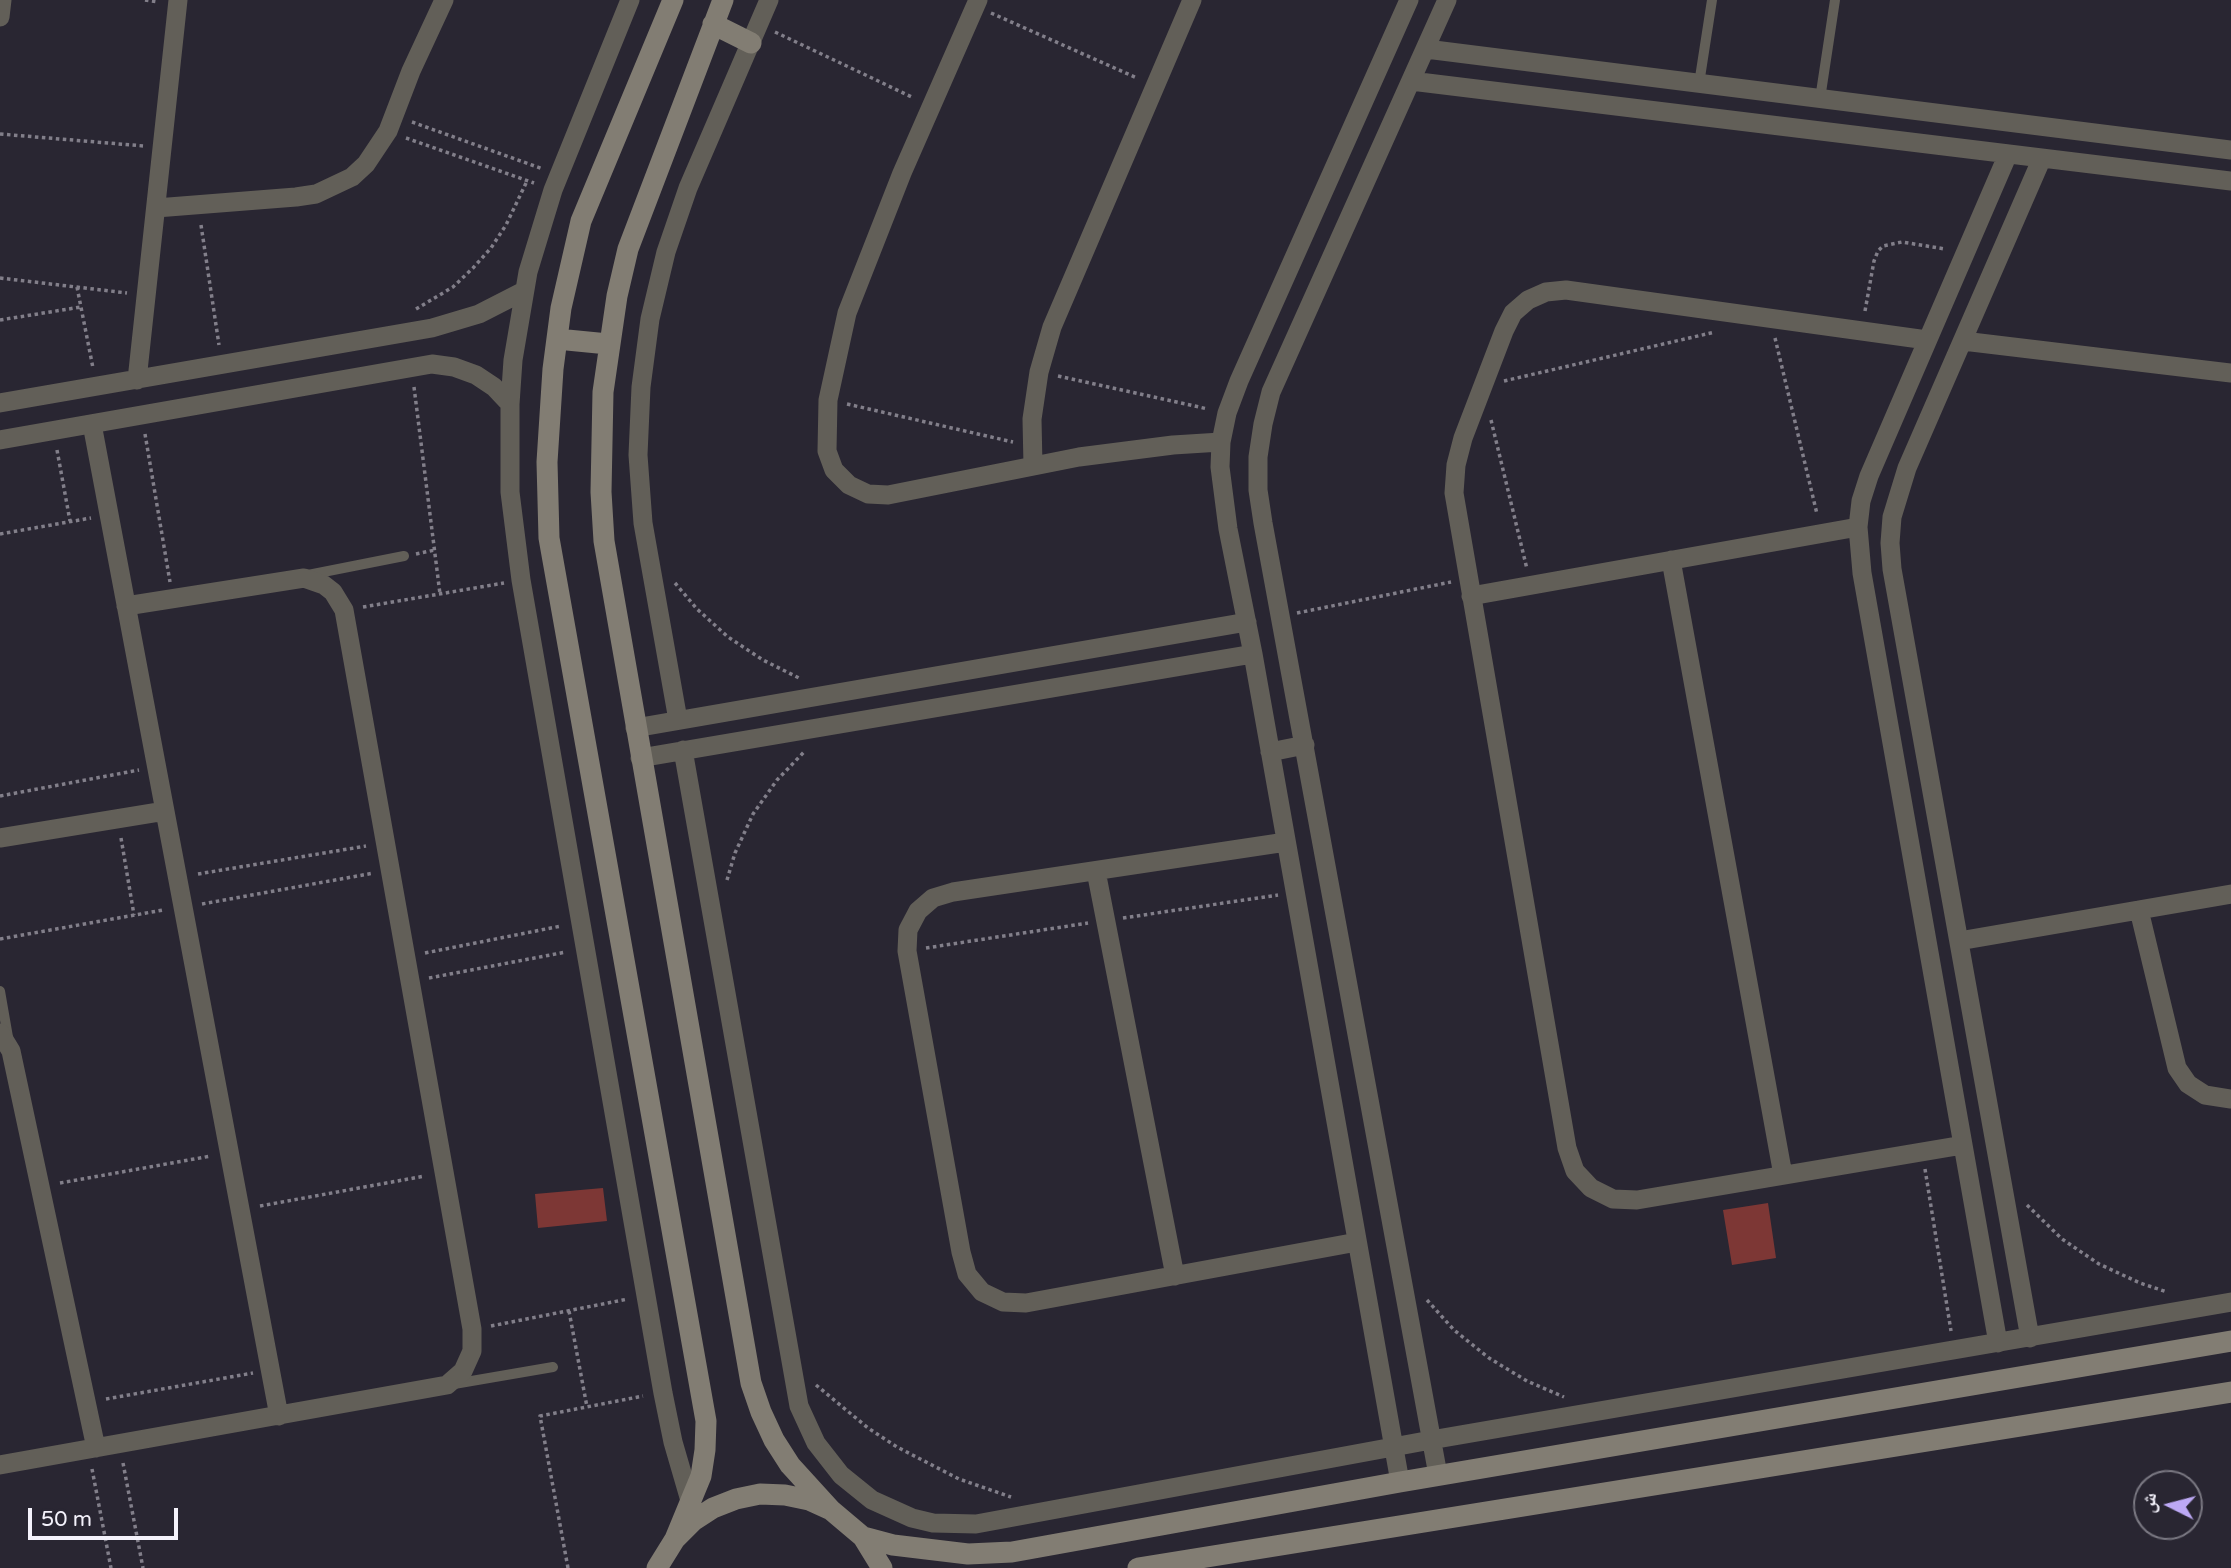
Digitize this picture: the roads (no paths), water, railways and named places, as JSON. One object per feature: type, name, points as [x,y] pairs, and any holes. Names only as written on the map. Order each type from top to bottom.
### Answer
[{"type":"street","points":[[0,16],[2,0]]},
{"type":"street","points":[[137,380],[178,0]]},
{"type":"street","points":[[156,208],[316,194],[352,177],[366,164],[391,123],[444,0]]},
{"type":"street","points":[[630,0],[539,229],[524,291],[513,360],[510,492],[521,580],[663,1393],[673,1442],[691,1504]]},
{"type":"street","points":[[657,1568],[675,1539],[701,1476],[706,1421],[549,538],[547,462],[561,308],[581,221],[673,0]]},
{"type":"street","points":[[723,0],[628,249],[608,344],[601,442],[603,529],[640,758],[751,1383],[774,1440],[790,1465],[831,1510]]},
{"type":"street","points":[[678,720],[642,523],[638,455],[641,387],[650,319],[666,252],[688,188],[769,0]]},
{"type":"street","points":[[1033,456],[1032,419],[1039,372],[1052,327],[1192,0]]},
{"type":"street","points":[[1400,1482],[1223,496],[1220,467],[1221,442],[1227,413],[1239,381],[1409,0]]},
{"type":"street","points":[[1438,1475],[1258,490],[1258,457],[1271,392],[1447,0]]},
{"type":"street","points":[[977,3],[902,173],[847,313],[828,400],[827,451],[834,470],[849,485],[867,494],[888,495],[1033,456],[1221,442]]},
{"type":"street","points":[[713,24],[755,33]]},
{"type":"street","points":[[1426,49],[2231,150]]},
{"type":"street","points":[[1411,81],[2231,181]]},
{"type":"street","points":[[1998,1343],[1858,550],[1858,527],[1861,501],[1869,475],[2008,154]]},
{"type":"street","points":[[2030,1338],[1892,569],[1890,543],[1892,517],[1906,468],[2042,158]]},
{"type":"street","points":[[1927,340],[1566,290],[1546,292],[1528,300],[1513,313],[1504,331],[1463,438],[1456,465],[1454,493],[1567,1148],[1575,1171],[1591,1188],[1613,1199],[1637,1200],[1963,1145]]},
{"type":"street","points":[[0,403],[432,328],[479,314],[524,291]]},
{"type":"street","points":[[558,339],[608,344]]},
{"type":"street","points":[[1963,341],[2231,373]]},
{"type":"street","points":[[0,440],[432,364],[454,367],[476,375],[494,387],[510,404]]},
{"type":"street","points":[[92,424],[279,1416]]},
{"type":"street","points":[[1469,587],[1532,585],[1858,527]]},
{"type":"street","points":[[1671,560],[1783,1175]]},
{"type":"street","points":[[0,1465],[447,1385],[456,1379],[469,1362],[472,1351],[472,1329],[344,610],[324,585],[304,578],[126,606]]},
{"type":"street","points":[[635,727],[1247,622]]},
{"type":"street","points":[[640,758],[1253,654]]},
{"type":"street","points":[[1881,680],[1911,674]]},
{"type":"street","points":[[1270,752],[1305,745]]},
{"type":"street","points":[[683,750],[799,1406],[816,1443],[841,1475],[872,1500],[912,1518],[933,1523],[976,1524],[1431,1440],[2231,1302]]},
{"type":"street","points":[[0,838],[165,811]]},
{"type":"street","points":[[1286,842],[943,895],[933,898],[918,911],[908,930],[907,951],[961,1252],[967,1274],[982,1292],[1003,1302],[1026,1303],[1357,1242]]},
{"type":"street","points":[[1096,871],[1175,1276]]},
{"type":"street","points":[[1959,941],[2231,894]]},
{"type":"street","points":[[2139,910],[2177,1068],[2188,1084],[2205,1095],[2231,1098]]},
{"type":"street","points":[[0,1033],[11,1051],[87,1403],[92,1449]]},
{"type":"street","points":[[863,1537],[894,1545],[968,1554],[1012,1552],[1438,1475],[2231,1341]]},
{"type":"street","points":[[1138,1568],[2231,1392]]},
{"type":"street","points":[[675,1539],[692,1521],[713,1508],[760,1494],[785,1495],[809,1500],[848,1522],[863,1537],[882,1568]]},
{"type":"lane","points":[[1699,84],[1712,0]]},
{"type":"lane","points":[[1820,100],[1835,0]]},
{"type":"lane","points":[[294,578],[404,556]]},
{"type":"lane","points":[[0,991],[11,1051]]},
{"type":"lane","points":[[447,1385],[553,1367]]}]
